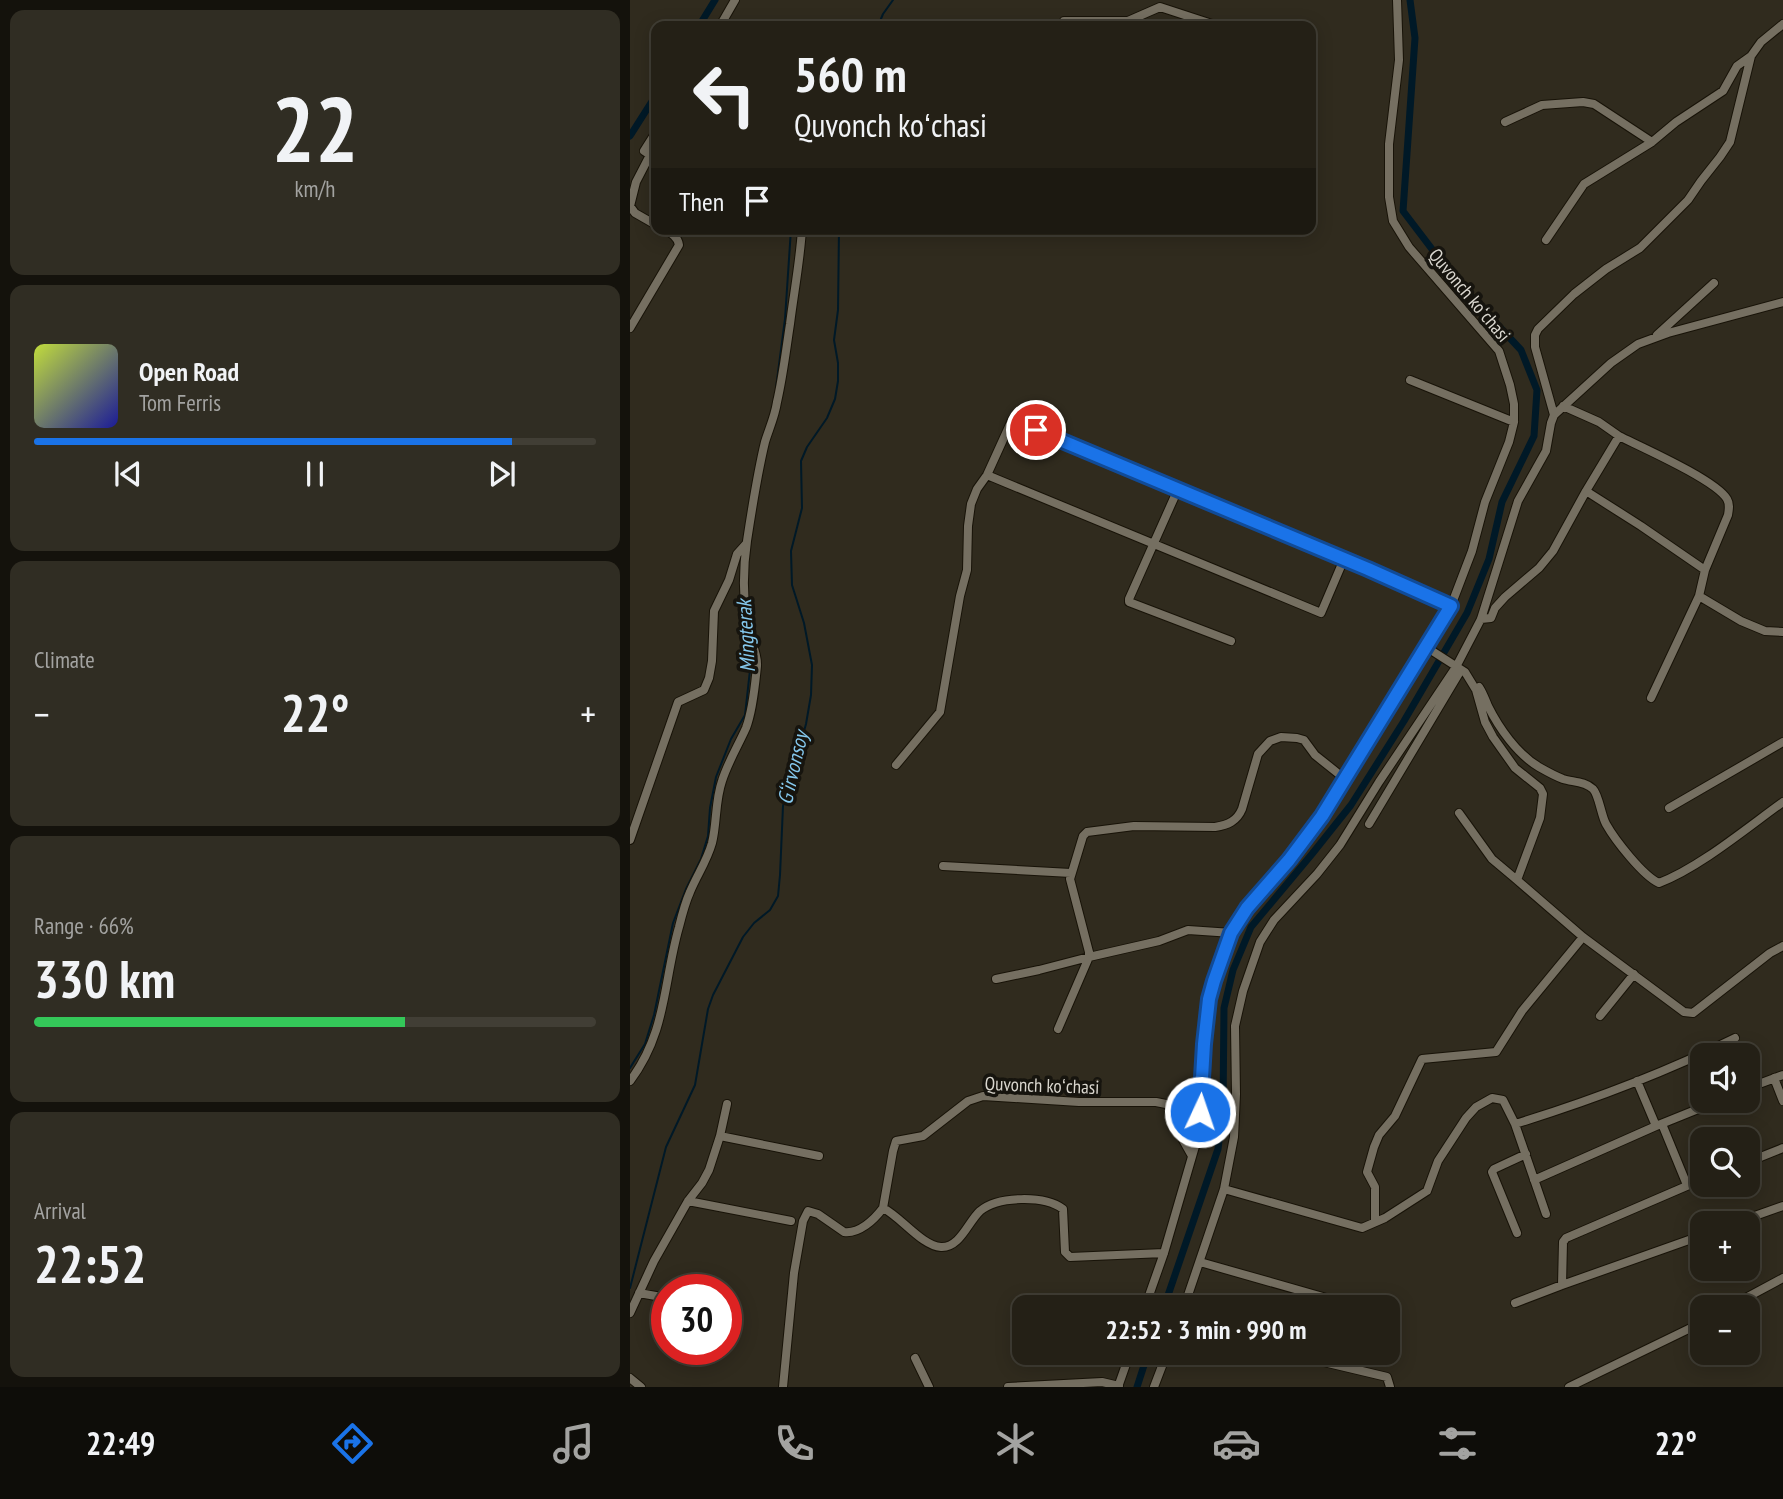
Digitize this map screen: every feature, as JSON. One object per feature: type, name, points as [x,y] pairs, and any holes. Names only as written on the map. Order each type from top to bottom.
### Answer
[{"type":"street","points":[[723,21],[735,0]]},
{"type":"street","name":"Quvonch koʻchasi","points":[[1149,1295],[1198,1136],[1209,999],[1231,933],[1247,908],[1289,860],[1322,816],[1451,606],[1466,569],[1485,502],[1509,442],[1514,422],[1510,385],[1499,351],[1409,247],[1393,221],[1389,197],[1389,144],[1399,60],[1397,0]]},
{"type":"street","points":[[1064,21],[1128,20],[1160,7],[1203,21]]},
{"type":"street","points":[[1546,240],[1584,184],[1652,142],[1723,90],[1737,66],[1783,24]]},
{"type":"street","points":[[1554,415],[1535,347],[1538,329],[1574,294],[1606,269],[1640,248],[1688,200],[1730,142],[1751,56]]},
{"type":"street","points":[[1505,122],[1542,105],[1583,102],[1594,104],[1652,142]]},
{"type":"street","points":[[651,140],[644,151],[650,155],[636,182],[630,206],[651,222]]},
{"type":"street","points":[[630,328],[679,245],[674,235]]},
{"type":"street","points":[[630,1081],[653,1042],[678,927],[712,842],[716,804],[722,781],[747,726],[757,663],[747,625],[744,576],[746,544],[765,443],[785,364],[802,235]]},
{"type":"street","points":[[1655,337],[1714,283]]},
{"type":"street","points":[[1368,824],[1461,670],[1481,620],[1518,501],[1546,451],[1554,415],[1630,348],[1655,337],[1783,302]]},
{"type":"street","points":[[1410,380],[1514,422]]},
{"type":"street","points":[[1563,406],[1598,422],[1619,436],[1698,477],[1718,489],[1729,505],[1728,515],[1705,570],[1699,596],[1651,698]]},
{"type":"street","points":[[896,765],[940,712],[967,570],[971,504],[1012,420],[1451,606]]},
{"type":"street","points":[[1481,620],[1491,618],[1495,608],[1505,597],[1545,562],[1619,436]]},
{"type":"street","points":[[987,475],[1321,613],[1344,559]]},
{"type":"street","points":[[1178,489],[1129,602],[1231,641]]},
{"type":"street","points":[[1586,491],[1705,570]]},
{"type":"street","points":[[630,840],[678,702],[704,690],[709,678],[714,648],[715,611],[737,554],[746,544]]},
{"type":"street","points":[[1699,596],[1741,621],[1765,631],[1783,632]]},
{"type":"street","points":[[1426,647],[1472,677],[1500,725],[1528,760],[1563,779],[1593,789],[1606,823],[1621,846],[1651,880],[1659,883],[1671,878],[1711,854],[1783,802]]},
{"type":"street","points":[[1461,670],[1476,690],[1485,722],[1493,737],[1515,768],[1540,788],[1543,794],[1540,818],[1517,880]]},
{"type":"street","points":[[1188,1295],[1224,1189],[1234,1137],[1235,1026],[1243,991],[1260,942],[1274,920],[1340,845],[1379,782],[1461,670]]},
{"type":"street","points":[[1058,1029],[1090,952],[1072,887],[1071,873],[1083,836],[1087,832],[1134,826],[1215,827],[1232,822],[1239,817],[1258,754],[1270,741],[1281,737],[1304,740],[1315,755],[1345,779]]},
{"type":"street","points":[[1669,808],[1783,742]]},
{"type":"street","points":[[1459,813],[1492,859],[1583,937],[1684,1012],[1693,1013],[1770,953],[1783,947]]},
{"type":"street","points":[[943,866],[1071,873]]},
{"type":"street","points":[[996,979],[1159,941],[1188,930],[1231,933]]},
{"type":"street","points":[[1375,1222],[1375,1187],[1367,1172],[1374,1147],[1379,1135],[1395,1116],[1422,1059],[1496,1052],[1522,1011],[1583,937]]},
{"type":"street","points":[[1600,1016],[1634,974]]},
{"type":"street","points":[[1515,1124],[1568,1108],[1735,1038]]},
{"type":"street","points":[[1760,1083],[1783,1074]]},
{"type":"street","points":[[1774,1078],[1783,1101]]},
{"type":"street","points":[[1562,1284],[1563,1242],[1566,1238],[1688,1185],[1637,1081]]},
{"type":"street","name":"Quvonch koʻchasi","points":[[883,1208],[897,1141],[923,1136],[968,1101],[983,1096],[1167,1104],[1192,1156]]},
{"type":"street","points":[[1224,1189],[1362,1228],[1427,1191],[1438,1161],[1465,1118],[1476,1107],[1492,1098],[1503,1100],[1515,1124],[1546,1214]]},
{"type":"street","points":[[630,1313],[654,1261],[709,1170],[727,1104]]},
{"type":"street","points":[[1534,1180],[1690,1112]]},
{"type":"street","points":[[720,1136],[819,1156]]},
{"type":"street","points":[[1760,1157],[1783,1148]]},
{"type":"street","points":[[1517,1233],[1492,1172],[1526,1154]]},
{"type":"street","points":[[783,1387],[794,1273],[803,1221],[808,1211],[849,1233],[875,1218],[883,1208],[932,1245],[947,1247],[956,1241],[980,1211],[987,1207],[1002,1201],[1036,1200],[1063,1209],[1065,1252],[1070,1257],[1164,1253]]},
{"type":"street","points":[[688,1201],[791,1221]]},
{"type":"street","points":[[1760,1214],[1783,1206]]},
{"type":"street","points":[[1515,1303],[1690,1240]]},
{"type":"street","points":[[1200,1262],[1316,1295]]},
{"type":"street","points":[[1752,1295],[1783,1278]]},
{"type":"street","points":[[639,1293],[651,1295]]},
{"type":"street","points":[[1569,1387],[1690,1328]]},
{"type":"street","points":[[915,1358],[929,1387]]},
{"type":"street","points":[[1008,1387],[1102,1382],[1119,1386],[1126,1365]]},
{"type":"street","points":[[1154,1387],[1162,1365]]},
{"type":"street","points":[[1336,1365],[1387,1377],[1390,1387]]},
{"type":"street","points":[[630,1378],[640,1387]]},
{"type":"waterway","points":[[702,21],[715,0]]},
{"type":"waterway","name":"G‘irvonsoy","points":[[880,21],[893,0]]},
{"type":"waterway","points":[[1168,1295],[1218,1149],[1223,1108],[1224,1008],[1233,970],[1251,927],[1351,805],[1467,613],[1489,559],[1502,502],[1534,436],[1537,390],[1521,350],[1454,278],[1403,211],[1415,38],[1410,0]]},
{"type":"waterway","points":[[630,136],[651,103]]},
{"type":"waterway","name":"Mingterak","points":[[776,388],[785,319],[791,235]]},
{"type":"waterway","name":"G‘irvonsoy","points":[[630,1288],[666,1147],[695,1085],[708,1009],[713,995],[743,937],[754,923],[770,910],[778,896],[783,806],[806,724],[811,695],[812,665],[804,623],[792,585],[791,551],[802,508],[801,461],[807,447],[827,418],[835,399],[838,381],[834,340],[838,310],[839,235]]},
{"type":"waterway","name":"Mingterak","points":[[630,1068],[645,1044],[654,1015],[673,923],[708,836],[716,777],[731,739],[745,715],[751,661],[741,621],[741,607]]},
{"type":"waterway","points":[[1137,1387],[1144,1365]]},
{"type":"route","points":[[1036,430],[1451,606],[1322,816],[1289,860],[1247,908],[1231,933],[1209,999],[1200,1112]]}]
